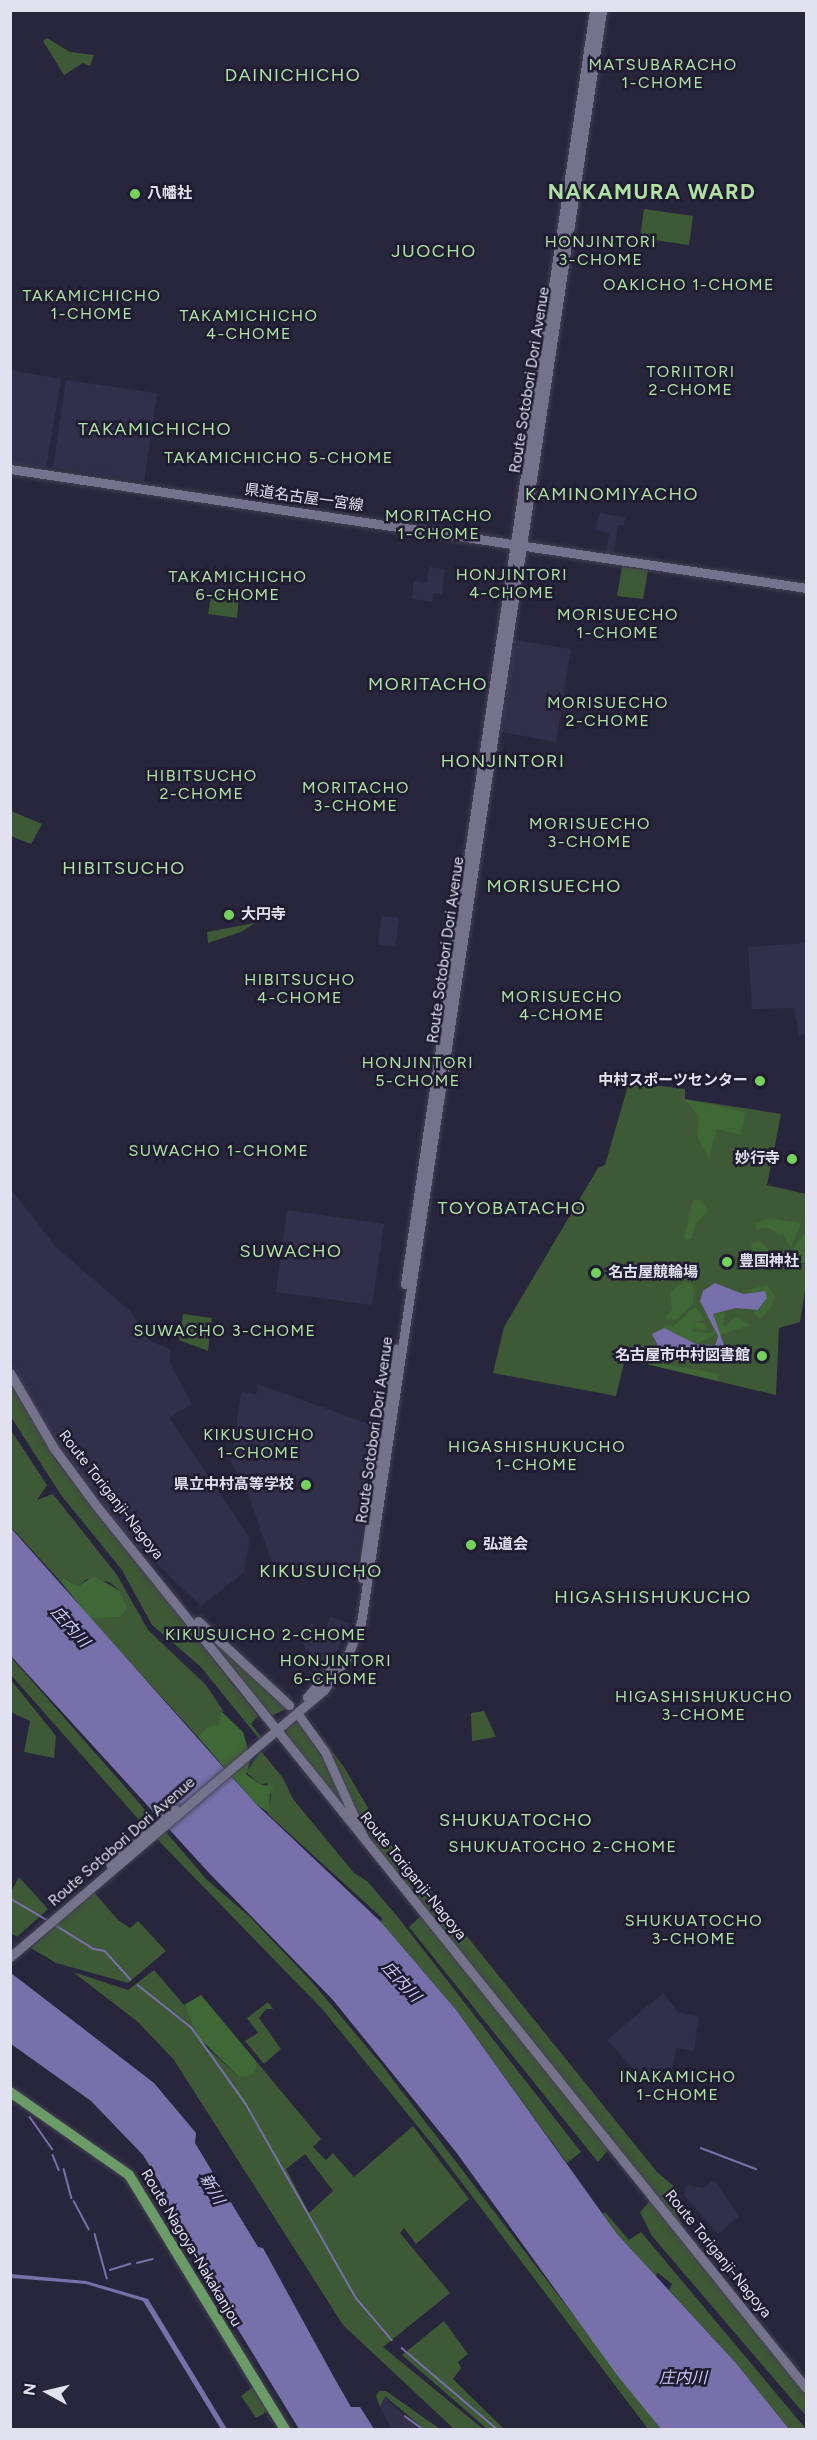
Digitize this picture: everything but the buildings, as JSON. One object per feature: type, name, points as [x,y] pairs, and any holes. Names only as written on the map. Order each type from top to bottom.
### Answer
[{"type":"main road","name":"Route Sotobori Dori Avenue","points":[[518,545],[594,10]]},
{"type":"main road","name":"Route Sotobori Dori Avenue","points":[[10,1957],[26,1940],[272,1730],[326,1678],[347,1646],[355,1622],[518,545],[602,10]]},
{"type":"main road","name":"県道名古屋一宮線","points":[[10,469],[807,588]]},
{"type":"main road","name":"Route Toriganji-Nagoya","points":[[10,1373],[53,1447],[182,1608],[272,1730],[365,1841],[807,2388]]},
{"type":"main road","points":[[182,1608],[289,1705]]},
{"type":"main road","points":[[300,1717],[325,1752],[365,1841]]},
{"type":"main road","name":"Route Sotobori Dori Avenue","points":[[10,1950],[26,1940]]},
{"type":"main road","name":"Route Nagoya-Nakakanjou","points":[[10,2092],[129,2175],[285,2430]]},
{"type":"shaded area","points":[[11,370],[61,379],[46,468],[11,463]]},
{"type":"shaded area","points":[[66,380],[157,393],[144,482],[53,468]]},
{"type":"shaded area","points":[[599,513],[625,517],[624,525],[618,525],[614,553],[606,552],[609,533],[596,531]]},
{"type":"shaded area","points":[[429,567],[445,569],[442,594],[433,593],[432,602],[412,599],[414,581],[427,583]]},
{"type":"shaded area","points":[[514,640],[571,649],[556,742],[501,732]]},
{"type":"shaded area","points":[[381,916],[399,918],[395,946],[378,945]]},
{"type":"shaded area","points":[[806,943],[806,1034],[799,1036],[794,1008],[752,1009],[748,947]]},
{"type":"shaded area","points":[[10,1188],[56,1247],[130,1311],[149,1340],[170,1350],[170,1364],[192,1404],[169,1418],[250,1538],[244,1572],[201,1606],[120,1529],[82,1481],[55,1445],[11,1366]]},
{"type":"shaded area","points":[[287,1210],[384,1224],[372,1305],[276,1292]]},
{"type":"shaded area","name":"県立中村高等学校","points":[[258,1384],[377,1427],[355,1576],[273,1565],[248,1494],[231,1462],[241,1392],[256,1394]]},
{"type":"shaded area","points":[[330,1617],[349,1623],[337,1653],[318,1680],[302,1640],[311,1623],[325,1630]]},
{"type":"shaded area","points":[[663,1993],[678,2012],[699,2017],[694,2051],[676,2048],[673,2066],[649,2086],[607,2040]]},
{"type":"shaded area","points":[[714,2180],[739,2216],[718,2234],[684,2195],[686,2185],[703,2188]]},
{"type":"shaded area","points":[[384,2396],[405,2416],[424,2429],[391,2429],[380,2407]]},
{"type":"green space","points":[[47,38],[70,52],[94,55],[90,66],[83,63],[64,75],[43,41]]},
{"type":"green space","points":[[644,209],[693,216],[689,245],[640,238]]},
{"type":"green space","points":[[622,567],[648,570],[643,599],[617,596]]},
{"type":"green space","points":[[212,592],[239,596],[237,618],[208,614]]},
{"type":"green space","points":[[11,811],[42,824],[31,844],[11,836]]},
{"type":"green space","points":[[255,923],[241,932],[208,943],[207,932]]},
{"type":"green space","points":[[629,1082],[685,1089],[685,1099],[781,1114],[767,1185],[806,1194],[806,1285],[800,1322],[779,1328],[776,1395],[625,1359],[616,1396],[493,1373],[504,1327],[598,1168],[605,1165]]},
{"type":"green space","points":[[685,1099],[745,1112],[741,1135],[717,1129],[709,1159],[697,1136],[699,1117]]},
{"type":"green space","points":[[699,1199],[708,1210],[695,1224],[692,1238],[687,1240],[684,1237],[693,1201]]},
{"type":"green space","points":[[770,1218],[801,1223],[791,1248],[783,1234],[780,1236],[769,1228],[756,1229],[756,1223]]},
{"type":"green space","points":[[806,1234],[806,1268],[805,1262],[793,1268],[785,1267],[793,1251],[793,1263],[796,1263],[798,1250],[794,1250],[802,1235]]},
{"type":"green space","points":[[760,1240],[772,1254],[790,1250],[781,1268],[775,1267],[774,1262],[769,1266],[755,1262],[751,1244]]},
{"type":"green space","points":[[685,1281],[694,1285],[693,1304],[677,1319],[667,1320],[665,1317],[672,1310],[670,1292]]},
{"type":"green space","points":[[767,1285],[775,1295],[772,1306],[760,1319],[753,1313],[761,1309],[767,1298],[761,1291],[740,1292]]},
{"type":"green space","points":[[695,1307],[705,1320],[692,1322],[704,1323],[708,1331],[693,1328],[692,1332],[710,1333],[715,1329],[715,1335],[696,1344],[664,1328],[665,1325],[674,1326]]},
{"type":"green space","points":[[725,1312],[723,1327],[736,1317],[750,1325],[720,1335],[712,1315]]},
{"type":"green space","points":[[183,1314],[212,1318],[208,1351],[179,1340]]},
{"type":"green space","points":[[646,1351],[662,1364],[716,1373],[719,1381],[639,1362]]},
{"type":"green space","points":[[10,1381],[57,1462],[258,1716],[251,1724],[262,1738],[260,1740],[200,1666],[152,1625],[122,1570],[61,1495],[11,1417]]},
{"type":"green space","points":[[10,1429],[47,1485],[37,1500],[53,1494],[117,1575],[148,1630],[206,1685],[224,1712],[221,1711],[220,1725],[198,1737],[90,1618],[128,1608],[120,1591],[109,1582],[87,1579],[78,1586],[65,1578],[61,1582],[11,1527]]},
{"type":"green space","points":[[94,1576],[120,1591],[128,1608],[120,1617],[90,1618],[61,1582],[64,1578],[78,1586]]},
{"type":"green space","points":[[206,1634],[269,1689],[286,1709],[271,1716]]},
{"type":"green space","points":[[10,1656],[155,1821],[146,1828],[11,1675]]},
{"type":"green space","points":[[11,1680],[56,1736],[54,1758],[24,1752],[30,1721],[11,1712]]},
{"type":"green space","points":[[221,1711],[243,1732],[251,1759],[246,1774],[261,1785],[274,1786],[270,1792],[269,1813],[256,1804],[198,1737],[207,1727],[219,1725]]},
{"type":"green space","points":[[484,1711],[496,1737],[472,1741],[471,1713]]},
{"type":"green space","points":[[297,1720],[330,1769],[351,1815],[347,1815],[285,1735],[286,1729]]},
{"type":"green space","points":[[314,1728],[344,1767],[381,1830],[657,2172],[677,2189],[674,2209],[687,2235],[377,1848]]},
{"type":"green space","points":[[261,1751],[283,1778],[293,1799],[354,1873],[367,1881],[397,1916],[581,2152],[567,2163],[457,2011],[381,1922],[382,1918],[268,1814],[271,1795],[267,1783],[261,1785],[246,1772]]},
{"type":"green space","points":[[165,1831],[206,1879],[250,1917],[311,1981],[381,2064],[661,2429],[648,2429],[437,2150],[323,2010],[157,1839]]},
{"type":"green space","points":[[19,1877],[48,1909],[17,1937],[11,1933],[10,1894]]},
{"type":"green space","points":[[93,1891],[118,1920],[130,1928],[138,1921],[166,1951],[128,1983],[56,1963],[31,1948]]},
{"type":"green space","points":[[422,1915],[609,2149],[598,2162],[409,1927]]},
{"type":"green space","points":[[154,1970],[184,2005],[205,2046],[239,2077],[256,2069],[256,2061],[321,2139],[313,2147],[326,2160],[333,2153],[354,2177],[413,2126],[469,2199],[416,2244],[404,2228],[400,2233],[450,2293],[383,2347],[483,2429],[454,2429],[343,2325],[174,2060],[138,2022],[73,1972],[128,1990]],"holes":[[[305,2154],[333,2191],[309,2213],[286,2169]]]},
{"type":"green space","points":[[201,1995],[256,2061],[256,2069],[250,2076],[239,2077],[200,2039],[184,2005]]},
{"type":"green space","points":[[268,2002],[273,2009],[266,2009],[259,2018],[281,2049],[264,2064],[245,2041],[258,2033],[247,2018]]},
{"type":"green space","points":[[650,2201],[806,2394],[806,2416],[652,2236],[640,2212]]},
{"type":"green space","points":[[605,2212],[629,2240],[641,2232],[806,2429],[789,2429],[735,2362],[669,2290],[672,2284],[657,2272],[656,2277],[617,2234],[603,2214]]},
{"type":"green space","points":[[444,2321],[468,2354],[458,2362],[461,2368],[453,2379],[504,2429],[487,2429],[402,2355]]},
{"type":"green space","points":[[253,2387],[268,2411],[256,2418],[241,2396]]},
{"type":"green space","points":[[379,2391],[386,2391],[440,2429],[424,2429],[385,2396],[380,2407],[376,2396]]},
{"type":"water","points":[[715,1283],[743,1294],[765,1291],[767,1298],[758,1310],[736,1308],[713,1314],[726,1351],[718,1357],[713,1354],[718,1336],[700,1301],[703,1291]]},
{"type":"water","points":[[664,1328],[696,1344],[712,1345],[710,1353],[703,1360],[687,1355],[681,1359],[663,1356],[652,1334]]},
{"type":"water","name":"庄内川","points":[[10,1527],[256,1804],[381,1922],[457,2011],[617,2234],[735,2362],[789,2429],[661,2429],[617,2375],[456,2152],[333,2000],[210,1874],[11,1656]]},
{"type":"water","name":"新川","points":[[11,1973],[154,2083],[196,2133],[195,2143],[258,2247],[263,2248],[351,2407],[360,2407],[374,2429],[299,2429],[182,2238],[160,2183],[143,2155],[91,2101],[11,2044]]},
{"type":"water","points":[[11,2274],[86,2281],[148,2299],[227,2429],[221,2429],[143,2301],[86,2284],[11,2278]]},
{"type":"waterway","points":[[11,1899],[49,1921]]},
{"type":"waterway","points":[[55,1925],[94,1949],[105,1951],[130,1979]]},
{"type":"waterway","points":[[138,1985],[192,2028],[246,2104],[357,2299],[392,2340]]},
{"type":"waterway","points":[[30,2117],[52,2149]]},
{"type":"waterway","points":[[701,2148],[756,2169]]},
{"type":"waterway","points":[[53,2155],[59,2170]]},
{"type":"waterway","points":[[64,2169],[72,2198]]},
{"type":"waterway","points":[[74,2201],[89,2229]]},
{"type":"waterway","points":[[95,2234],[107,2278]]},
{"type":"waterway","points":[[137,2263],[153,2259]]},
{"type":"waterway","points":[[110,2270],[130,2264]]},
{"type":"waterway","points":[[402,2348],[498,2430]]},
{"type":"waterway","points":[[405,2416],[424,2430]]},
{"type":"place","name":"八幡社","points":[[135,194]]},
{"type":"place","name":"大円寺","points":[[229,915]]},
{"type":"place","name":"中村スポーツセンター","points":[[760,1081]]},
{"type":"place","name":"妙行寺","points":[[792,1159]]},
{"type":"place","name":"豊国神社","points":[[727,1262]]},
{"type":"place","name":"名古屋競輪場","points":[[596,1273]]},
{"type":"place","name":"名古屋市中村図書館","points":[[762,1356]]},
{"type":"place","name":"県立中村高等学校","points":[[306,1485]]},
{"type":"place","name":"弘道会","points":[[471,1545]]},
{"type":"district","name":"MATSUBARACHO 1-CHOME","points":[[663,74]]},
{"type":"district","name":"DAINICHICHO","points":[[293,75]]},
{"type":"district","name":"NAKAMURA WARD","points":[[652,192]]},
{"type":"district","name":"JUOCHO","points":[[434,251]]},
{"type":"district","name":"HONJINTORI 3-CHOME","points":[[601,251]]},
{"type":"district","name":"OAKICHO 1-CHOME","points":[[689,285]]},
{"type":"district","name":"TAKAMICHICHO 1-CHOME","points":[[92,305]]},
{"type":"district","name":"TAKAMICHICHO 4-CHOME","points":[[249,325]]},
{"type":"district","name":"TORIITORI 2-CHOME","points":[[691,381]]},
{"type":"district","name":"TAKAMICHICHO","points":[[155,429]]},
{"type":"district","name":"TAKAMICHICHO 5-CHOME","points":[[279,458]]},
{"type":"district","name":"KAMINOMIYACHO","points":[[612,494]]},
{"type":"district","name":"MORITACHO 1-CHOME","points":[[439,525]]},
{"type":"district","name":"HONJINTORI 4-CHOME","points":[[512,584]]},
{"type":"district","name":"TAKAMICHICHO 6-CHOME","points":[[238,586]]},
{"type":"district","name":"MORISUECHO 1-CHOME","points":[[618,624]]},
{"type":"district","name":"MORITACHO","points":[[428,684]]},
{"type":"district","name":"MORISUECHO 2-CHOME","points":[[608,712]]},
{"type":"district","name":"HONJINTORI","points":[[503,761]]},
{"type":"district","name":"HIBITSUCHO 2-CHOME","points":[[202,785]]},
{"type":"district","name":"MORITACHO 3-CHOME","points":[[356,797]]},
{"type":"district","name":"MORISUECHO 3-CHOME","points":[[590,833]]},
{"type":"district","name":"HIBITSUCHO","points":[[124,868]]},
{"type":"district","name":"MORISUECHO","points":[[554,886]]},
{"type":"district","name":"HIBITSUCHO 4-CHOME","points":[[300,989]]},
{"type":"district","name":"MORISUECHO 4-CHOME","points":[[562,1006]]},
{"type":"district","name":"HONJINTORI 5-CHOME","points":[[418,1072]]},
{"type":"district","name":"SUWACHO 1-CHOME","points":[[219,1151]]},
{"type":"district","name":"TOYOBATACHO","points":[[512,1208]]},
{"type":"district","name":"SUWACHO","points":[[291,1251]]},
{"type":"district","name":"SUWACHO 3-CHOME","points":[[225,1331]]},
{"type":"district","name":"KIKUSUICHO 1-CHOME","points":[[259,1444]]},
{"type":"district","name":"HIGASHISHUKUCHO 1-CHOME","points":[[537,1456]]},
{"type":"district","name":"KIKUSUICHO","points":[[321,1571]]},
{"type":"district","name":"HIGASHISHUKUCHO","points":[[653,1597]]},
{"type":"district","name":"KIKUSUICHO 2-CHOME","points":[[266,1635]]},
{"type":"district","name":"HONJINTORI 6-CHOME","points":[[336,1670]]},
{"type":"district","name":"HIGASHISHUKUCHO 3-CHOME","points":[[704,1706]]},
{"type":"district","name":"SHUKUATOCHO","points":[[516,1820]]},
{"type":"district","name":"SHUKUATOCHO 2-CHOME","points":[[563,1847]]},
{"type":"district","name":"SHUKUATOCHO 3-CHOME","points":[[694,1930]]},
{"type":"district","name":"INAKAMICHO 1-CHOME","points":[[678,2086]]}]
